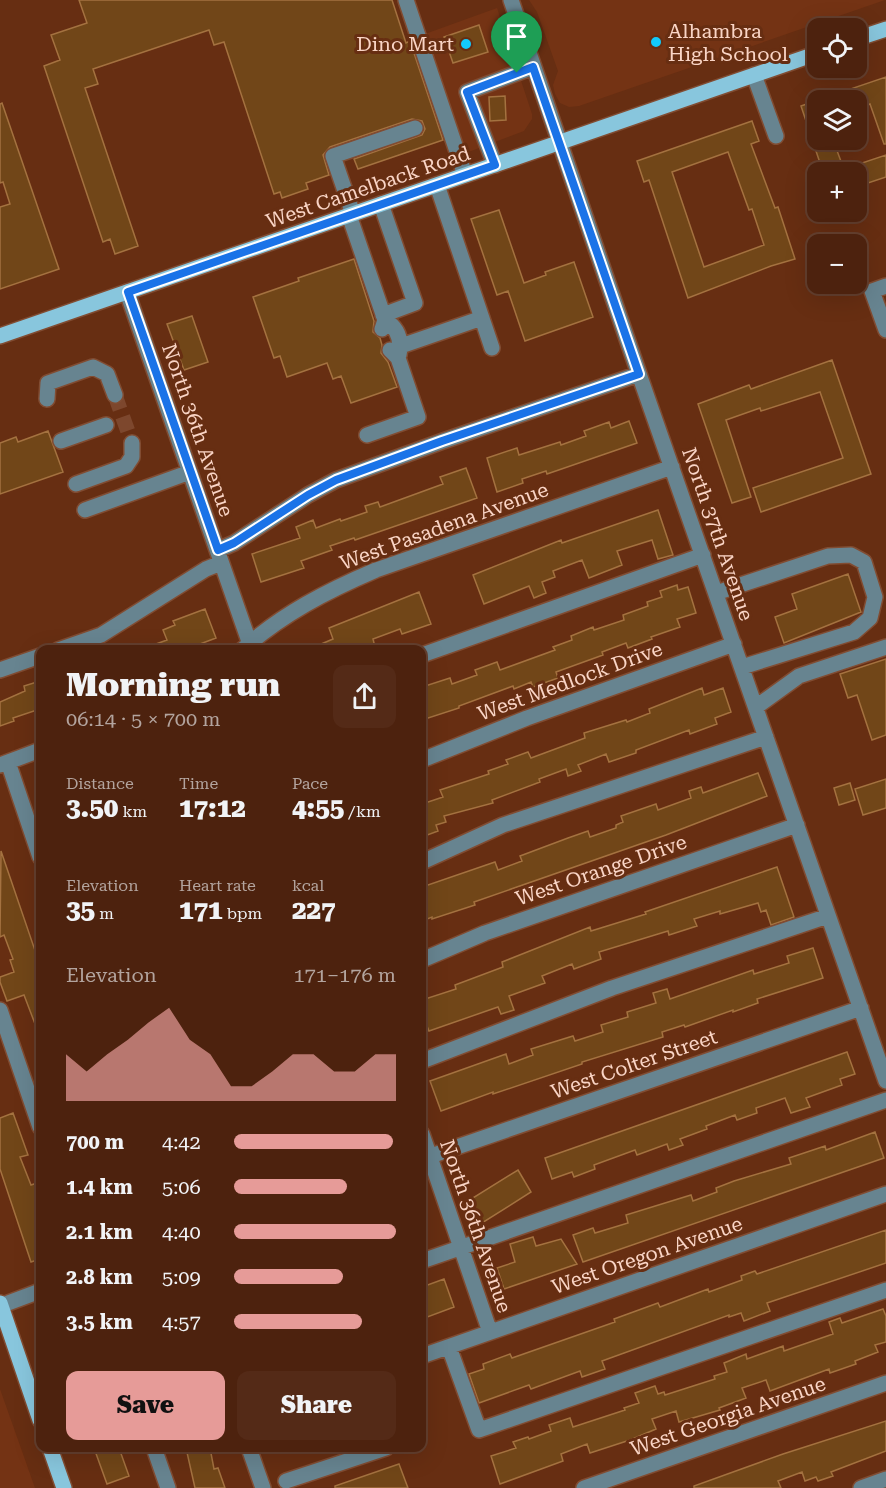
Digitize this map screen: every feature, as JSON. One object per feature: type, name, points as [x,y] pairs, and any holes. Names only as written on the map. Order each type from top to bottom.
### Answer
[{"type":"main road","points":[[867,35],[886,29]]},
{"type":"main road","name":"West Camelback Road","points":[[0,336],[807,57]]},
{"type":"main road","points":[[0,1304],[36,1408]]},
{"type":"main road","points":[[51,1452],[64,1488]]},
{"type":"street","points":[[406,0],[465,175]]},
{"type":"street","name":"North 37th Avenue","points":[[511,0],[886,1081]]},
{"type":"street","points":[[495,165],[467,92],[533,67]]},
{"type":"street","points":[[754,75],[776,136]]},
{"type":"street","points":[[367,435],[418,417],[396,351],[394,326],[384,321],[333,156],[415,128]]},
{"type":"street","points":[[437,185],[492,348]]},
{"type":"street","points":[[381,204],[416,303],[384,321]]},
{"type":"street","points":[[886,286],[872,291],[886,330]]},
{"type":"street","name":"North 36th Avenue","points":[[128,292],[247,645]]},
{"type":"street","points":[[396,351],[482,318]]},
{"type":"street","points":[[47,399],[48,383],[93,367],[107,374],[115,395]]},
{"type":"street","points":[[72,645],[101,635],[206,569],[234,543],[308,495],[336,480],[442,441],[639,374]]},
{"type":"street","points":[[61,441],[105,425]]},
{"type":"street","points":[[76,484],[126,466],[132,456],[132,443]]},
{"type":"street","name":"West Pasadena Avenue","points":[[251,645],[299,607],[354,579],[672,467]]},
{"type":"street","points":[[85,510],[190,472]]},
{"type":"street","points":[[426,653],[703,555]]},
{"type":"street","points":[[716,593],[828,556],[851,555],[864,562],[870,579],[875,597],[870,618],[854,632],[742,667]]},
{"type":"street","name":"West Medlock Drive","points":[[426,758],[526,718],[734,644]]},
{"type":"street","points":[[756,707],[799,676],[886,646]]},
{"type":"street","points":[[0,670],[36,657]]},
{"type":"street","points":[[426,860],[503,825],[766,737]]},
{"type":"street","points":[[36,751],[4,763],[36,847]]},
{"type":"street","name":"West Orange Drive","points":[[426,958],[485,933],[797,825]]},
{"type":"street","points":[[426,1059],[612,988],[828,916]]},
{"type":"street","name":"West Colter Street","points":[[426,1158],[861,1008]]},
{"type":"street","points":[[0,1010],[36,1115]]},
{"type":"street","points":[[426,1260],[886,1100]]},
{"type":"street","name":"North 36th Avenue","points":[[426,1160],[461,1248],[490,1332]]},
{"type":"street","name":"West Oregon Avenue","points":[[426,1355],[886,1194]]},
{"type":"street","points":[[449,1347],[479,1430],[886,1290]]},
{"type":"street","points":[[0,1304],[36,1293]]},
{"type":"street","name":"West Georgia Avenue","points":[[584,1488],[886,1383]]},
{"type":"street","points":[[155,1452],[168,1488]]},
{"type":"street","points":[[250,1452],[263,1488]]},
{"type":"street","points":[[286,1481],[374,1452]]},
{"type":"street","points":[[861,1488],[886,1479]]},
{"type":"shaded area","name":"Alhambra High School","points":[[529,0],[885,0],[833,18],[807,18],[807,27],[579,106],[569,107],[560,103],[555,94],[553,85],[558,71],[537,12]]},
{"type":"shaded area","points":[[497,8],[532,119],[524,131],[466,153],[425,34]]},
{"type":"shaded area","points":[[0,1389],[35,1488],[0,1488]]},
{"type":"building","points":[[79,0],[392,0],[406,43],[410,41],[443,140],[358,169],[354,159],[422,135],[425,129],[422,121],[412,119],[330,147],[323,155],[329,175],[306,183],[308,189],[282,198],[280,192],[274,194],[224,42],[214,45],[209,30],[93,69],[98,84],[85,88],[138,246],[115,254],[110,239],[103,242],[44,66],[60,60],[51,35],[87,23]]},
{"type":"building","name":"Dino Mart","points":[[479,25],[488,52],[453,63],[444,37]]},
{"type":"building","points":[[886,77],[886,144],[884,144],[870,104],[867,105],[867,90],[848,90]]},
{"type":"building","points":[[505,96],[506,120],[490,121],[489,97]]},
{"type":"building","points":[[2,103],[59,269],[0,289],[0,207],[10,204],[3,182],[0,183],[0,104]]},
{"type":"building","points":[[807,104],[807,124],[801,106]]},
{"type":"building","points":[[752,121],[759,141],[751,144],[775,208],[778,207],[795,259],[688,298],[649,180],[644,182],[637,161]],"holes":[[[728,152],[749,210],[752,209],[764,245],[704,267],[672,172]]]},
{"type":"building","points":[[816,150],[837,150],[841,162],[820,162]]},
{"type":"building","points":[[886,155],[886,177],[867,183],[867,162],[865,162]]},
{"type":"building","points":[[499,210],[524,283],[546,275],[545,272],[574,262],[593,317],[525,341],[508,291],[497,295],[471,219]]},
{"type":"building","points":[[354,259],[374,321],[373,332],[380,338],[381,353],[388,362],[397,387],[351,403],[341,376],[333,379],[327,363],[287,377],[280,356],[274,358],[253,297],[299,281],[298,278]]},
{"type":"building","points":[[192,316],[208,362],[184,370],[167,324]]},
{"type":"building","points":[[832,360],[871,474],[761,512],[753,488],[843,458],[820,392],[726,420],[751,497],[732,503],[698,404],[749,385],[751,389]]},
{"type":"building","points":[[629,421],[637,443],[547,474],[546,471],[522,479],[523,483],[497,492],[487,458],[517,448],[519,455],[560,442],[561,445],[586,436],[584,431],[609,422],[611,428]]},
{"type":"building","points":[[48,431],[63,472],[0,494],[0,443],[16,437],[18,442]]},
{"type":"building","points":[[466,468],[477,498],[355,540],[354,538],[330,546],[332,550],[301,561],[304,568],[261,582],[252,554],[300,538],[296,527],[313,520],[316,528],[367,512],[365,506],[378,502],[380,507],[443,484],[440,477]]},
{"type":"building","points":[[658,510],[673,555],[658,559],[652,540],[617,551],[622,565],[589,578],[582,560],[553,571],[555,577],[542,582],[546,593],[534,598],[529,586],[484,604],[473,575],[561,540],[562,543]]},
{"type":"building","points":[[848,574],[861,612],[784,643],[775,617],[797,609],[792,594]]},
{"type":"building","points":[[677,585],[678,590],[688,587],[696,613],[677,619],[680,627],[651,637],[652,639],[628,648],[626,643],[602,652],[603,655],[556,672],[558,678],[533,687],[531,682],[514,689],[513,686],[426,719],[426,686],[450,678],[452,684],[477,675],[475,670],[497,662],[500,670],[555,650],[553,647],[572,640],[571,636],[593,627],[594,630],[624,620],[623,615],[648,606],[647,602],[662,597],[660,591]]},
{"type":"building","points":[[419,592],[431,624],[402,634],[400,629],[373,639],[374,645],[319,645],[333,639],[329,628]]},
{"type":"building","points":[[205,609],[216,638],[197,645],[153,645],[167,640],[163,630],[175,625],[173,621]]},
{"type":"building","points":[[886,659],[886,735],[872,740],[857,695],[848,698],[840,674]]},
{"type":"building","points":[[36,682],[36,710],[13,718],[14,721],[0,726],[0,702],[25,691],[24,686]]},
{"type":"building","points":[[702,688],[704,695],[723,688],[731,712],[715,718],[717,724],[690,734],[689,730],[609,762],[606,754],[578,765],[581,771],[568,776],[566,769],[539,779],[540,782],[492,800],[493,803],[444,816],[446,822],[436,825],[438,831],[426,836],[426,803],[443,797],[440,790],[489,774],[488,771],[508,764],[506,760],[528,752],[531,758],[585,738],[584,733],[626,720],[627,722],[650,713],[649,709]]},
{"type":"building","points":[[758,773],[767,796],[666,835],[474,902],[475,905],[426,919],[426,886],[495,862],[498,870],[522,861],[520,856],[568,838],[588,831],[590,837],[616,828],[616,825],[623,822],[621,816],[656,804],[658,810],[691,798],[689,791],[701,787],[703,793]]},
{"type":"building","points":[[886,779],[886,808],[863,815],[855,789]]},
{"type":"building","points":[[850,783],[855,800],[839,805],[834,788]]},
{"type":"building","points":[[1,851],[36,953],[36,1026],[24,995],[7,1001],[0,977],[14,972],[10,960],[13,959],[4,935],[0,937]]},
{"type":"building","points":[[777,867],[794,917],[771,925],[766,910],[761,912],[758,903],[720,914],[720,911],[694,919],[697,926],[669,935],[668,931],[599,952],[601,959],[574,969],[572,964],[542,976],[545,983],[509,996],[514,1010],[501,1014],[498,1007],[429,1031],[426,1026],[426,999],[456,989],[455,985],[503,967],[502,962],[590,927],[591,931],[646,914],[645,912]]},
{"type":"building","points":[[813,948],[823,978],[757,999],[758,1003],[733,1012],[733,1010],[685,1027],[684,1025],[662,1032],[663,1037],[582,1062],[582,1064],[441,1111],[430,1081],[506,1054],[509,1064],[533,1055],[531,1049],[573,1036],[575,1041],[603,1032],[601,1025],[628,1017],[627,1012],[656,1003],[653,993],[667,989],[670,999],[753,970],[754,974],[789,963],[787,956]]},
{"type":"building","points":[[847,1052],[855,1074],[840,1079],[842,1085],[806,1098],[810,1107],[791,1113],[785,1098],[756,1108],[757,1113],[737,1120],[735,1115],[706,1126],[707,1129],[680,1139],[683,1145],[669,1150],[667,1144],[637,1155],[635,1150],[594,1165],[595,1169],[574,1177],[572,1172],[552,1179],[545,1158]]},
{"type":"building","points":[[13,1113],[28,1155],[20,1157],[31,1185],[36,1183],[36,1260],[31,1262],[0,1169],[0,1118]]},
{"type":"building","points":[[875,1132],[884,1158],[583,1262],[573,1235],[593,1228],[595,1233],[628,1223],[626,1215],[691,1195],[693,1201],[717,1192],[716,1188],[734,1181],[791,1164],[789,1158],[825,1146],[826,1150]]},
{"type":"building","points":[[518,1170],[531,1192],[482,1223],[468,1201]]},
{"type":"building","points":[[886,1230],[886,1263],[767,1303],[770,1311],[744,1321],[741,1313],[729,1317],[729,1315],[602,1361],[605,1369],[582,1377],[580,1371],[531,1389],[529,1385],[479,1403],[469,1374],[484,1369],[483,1364],[510,1354],[512,1358],[615,1322],[614,1319],[658,1303],[660,1307],[708,1289],[709,1292],[742,1280],[741,1276],[755,1271],[757,1274]]},
{"type":"building","points":[[533,1237],[536,1246],[561,1239],[577,1264],[504,1289],[497,1268],[515,1262],[510,1244]]},
{"type":"building","points":[[444,1279],[454,1307],[426,1318],[426,1286]]},
{"type":"building","points":[[883,1309],[886,1316],[886,1342],[875,1345],[878,1352],[855,1361],[856,1364],[830,1373],[829,1369],[770,1391],[766,1380],[742,1388],[746,1398],[719,1408],[720,1410],[679,1422],[676,1411],[652,1419],[656,1429],[590,1453],[587,1444],[561,1454],[563,1461],[500,1484],[491,1456],[516,1448],[513,1442],[551,1431],[549,1425],[570,1418],[573,1427],[625,1410],[624,1408],[639,1403],[635,1393],[655,1386],[658,1394],[664,1392],[665,1395],[715,1379],[714,1376],[727,1372],[724,1363],[746,1354],[747,1359],[783,1346],[784,1351],[833,1334],[829,1322],[840,1318],[842,1323]]},
{"type":"building","points":[[886,1421],[886,1451],[831,1472],[833,1476],[818,1481],[816,1477],[805,1481],[802,1472],[778,1481],[781,1488],[694,1488],[694,1486],[783,1454]]},
{"type":"building","points":[[95,1452],[120,1452],[129,1476],[107,1484]]},
{"type":"building","points":[[187,1452],[211,1452],[214,1469],[218,1468],[225,1488],[195,1488]]},
{"type":"building","points":[[399,1464],[408,1488],[335,1488],[335,1486]]},
{"type":"tunnel","points":[[115,395],[132,443]]},
{"type":"place","name":"Alhambra High School","points":[[656,42]]},
{"type":"place","name":"Dino Mart","points":[[466,44]]},
{"type":"route","points":[[533,67],[639,374],[442,441],[336,480],[308,495],[234,543],[218,550],[128,292],[495,165],[467,92],[517,73],[533,67]]}]
